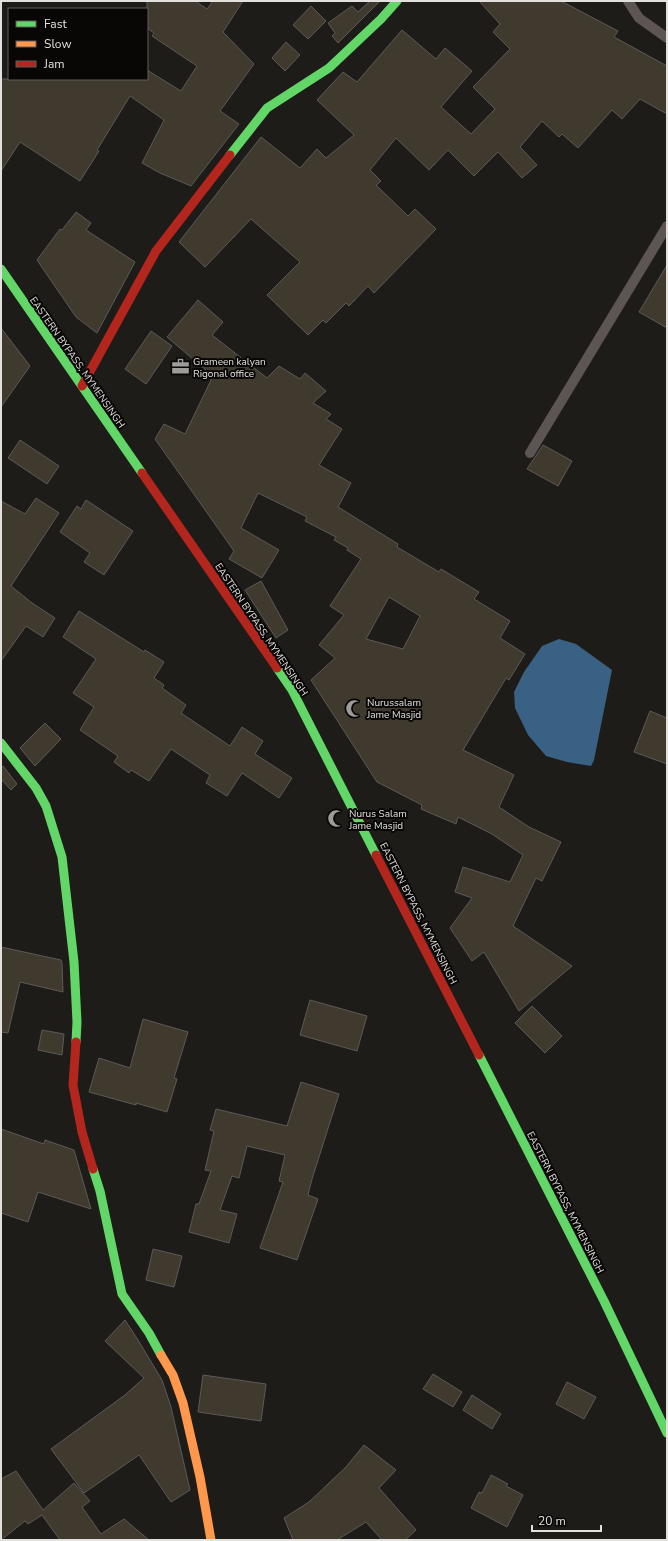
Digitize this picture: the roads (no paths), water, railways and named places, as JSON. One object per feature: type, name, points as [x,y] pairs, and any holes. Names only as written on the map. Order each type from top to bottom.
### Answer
[{"type":"main road","points":[[82,386],[156,251],[267,108],[330,68],[381,19],[397,1]]},
{"type":"main road","name":"EASTERN BYPASS, MYMENSINGH","points":[[1,269],[292,690],[604,1301],[667,1433]]},
{"type":"main road","points":[[1,743],[36,788],[46,806],[62,858],[74,962],[77,1022],[73,1085],[82,1132],[100,1191],[122,1294],[153,1339],[173,1375],[183,1403],[200,1477],[211,1540]]},
{"type":"lane","points":[[628,1],[639,18],[667,38]]},
{"type":"lane","points":[[530,453],[667,226]]},
{"type":"water","points":[[559,639],[576,644],[612,670],[594,760],[591,766],[567,762],[546,756],[528,735],[515,708],[514,692],[524,672],[542,646]]},
{"type":"place","name":"Grameen kalyan Rigonal office","points":[[180,367]]},
{"type":"place","name":"Nurussalam Jame Masjid","points":[[354,708]]},
{"type":"place","name":"Nurus Salam Jame Masjid","points":[[336,819]]}]
